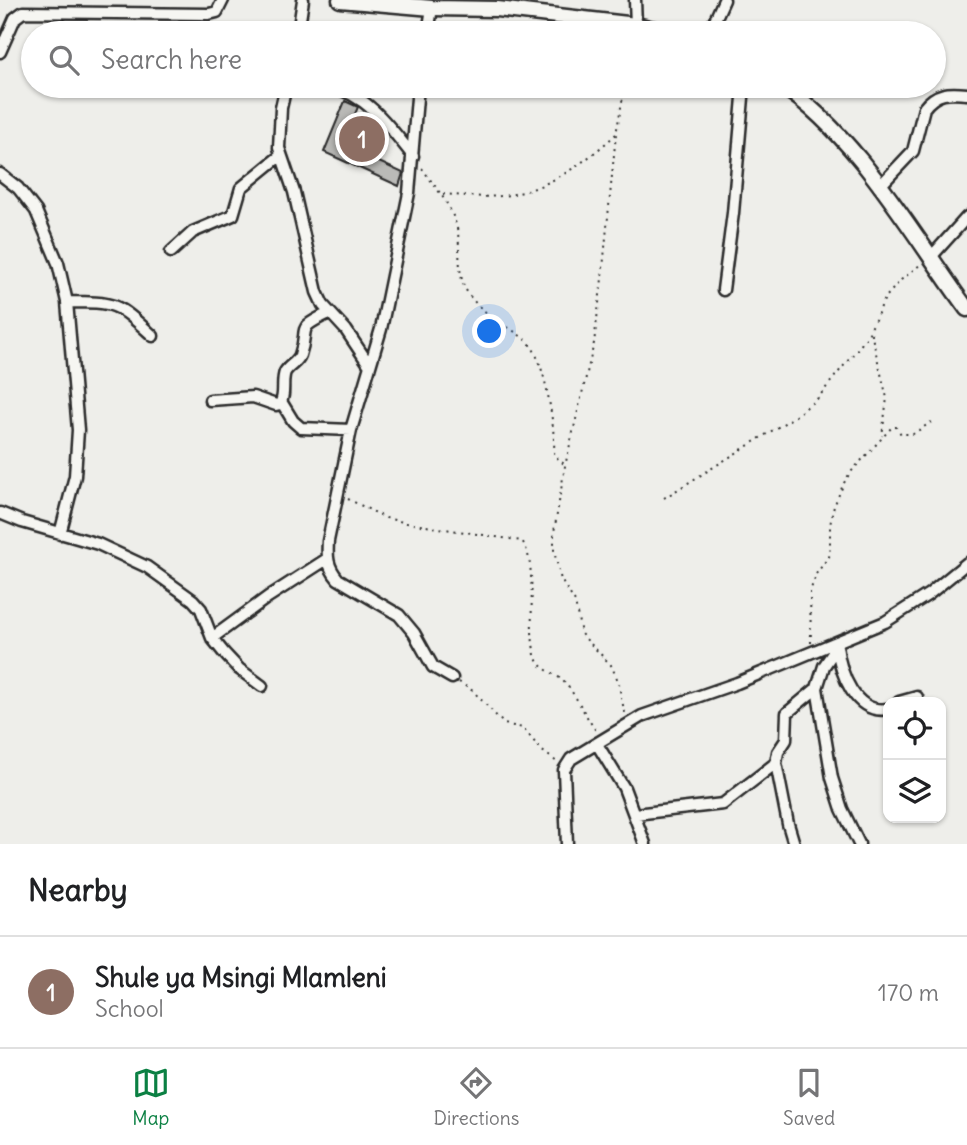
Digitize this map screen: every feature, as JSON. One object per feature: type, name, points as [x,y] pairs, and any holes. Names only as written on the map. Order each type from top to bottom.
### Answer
[{"type":"main road","points":[[340,0],[432,8],[498,9],[602,21]]},
{"type":"main road","points":[[796,98],[834,131],[856,155],[967,309]]},
{"type":"street","points":[[0,52],[15,18],[23,12],[209,14],[217,12],[223,0]]},
{"type":"street","points":[[300,21],[303,0]]},
{"type":"street","points":[[635,0],[636,21]]},
{"type":"street","points":[[714,21],[724,0]]},
{"type":"street","points":[[430,21],[432,8]]},
{"type":"street","points":[[946,93],[967,94]]},
{"type":"street","points":[[284,98],[279,136],[281,156],[294,192],[317,292],[329,313],[346,330],[370,366]]},
{"type":"street","points":[[360,98],[378,114],[413,156]]},
{"type":"street","points":[[417,98],[409,193],[382,329],[351,430],[328,541],[327,559],[330,569],[338,579],[405,621],[433,667],[452,678]]},
{"type":"street","points":[[723,289],[743,98]]},
{"type":"street","points":[[879,187],[912,151],[924,107],[932,98]]},
{"type":"street","points":[[171,252],[193,232],[233,215],[241,188],[281,156]]},
{"type":"street","points":[[0,174],[18,188],[36,211],[58,263],[67,302],[78,430],[75,476],[60,534]]},
{"type":"street","points":[[931,257],[967,217]]},
{"type":"street","points":[[67,302],[109,303],[121,307],[153,336]]},
{"type":"street","points":[[329,313],[304,329],[299,357],[284,375],[282,403],[293,421],[301,428],[351,430]]},
{"type":"street","points":[[210,400],[253,397],[276,405],[282,403]]},
{"type":"street","points":[[0,513],[98,544],[147,567],[193,600],[201,609],[212,638],[239,669],[262,686]]},
{"type":"street","points":[[212,638],[327,559]]},
{"type":"street","points":[[567,844],[565,766],[571,759],[630,722],[677,702],[759,675],[811,651],[837,645],[885,622],[959,571],[967,562]]},
{"type":"street","points":[[837,645],[824,666],[817,688],[832,778],[842,809],[859,844]]},
{"type":"street","points":[[837,645],[840,665],[856,697],[872,709],[883,709]]},
{"type":"street","points":[[794,844],[776,764],[778,752],[785,745],[787,713],[817,688]]},
{"type":"street","points":[[600,742],[624,788],[645,844]]},
{"type":"street","points":[[635,814],[723,804],[776,764]]},
{"type":"path","points":[[623,98],[616,134],[594,343],[565,466],[554,532],[557,567],[561,580],[575,602],[581,634],[611,665],[620,683],[622,705],[630,722]]},
{"type":"path","points":[[442,194],[482,197],[514,194],[538,186],[579,166],[616,134]]},
{"type":"path","points":[[413,156],[442,194],[455,221],[465,287],[498,322],[526,341],[539,359],[554,435],[554,456],[565,466]]},
{"type":"path","points":[[664,498],[808,407],[870,332],[885,298],[901,280],[931,257]]},
{"type":"path","points":[[870,332],[887,398],[882,439]]},
{"type":"path","points":[[811,651],[810,593],[816,574],[830,555],[830,525],[844,483],[892,427],[896,427],[901,434],[908,435],[933,421]]},
{"type":"path","points":[[338,494],[386,518],[522,541],[528,558],[531,625],[536,658],[541,667],[565,683],[600,742]]},
{"type":"path","points":[[452,678],[473,691],[504,724],[523,729],[546,755],[565,766]]},
{"type":"building","points":[[345,101],[358,107],[342,145],[403,173],[399,186],[324,152]]},
{"type":"place","name":"Shule ya Msingi Mlamleni","points":[[362,139]]}]
